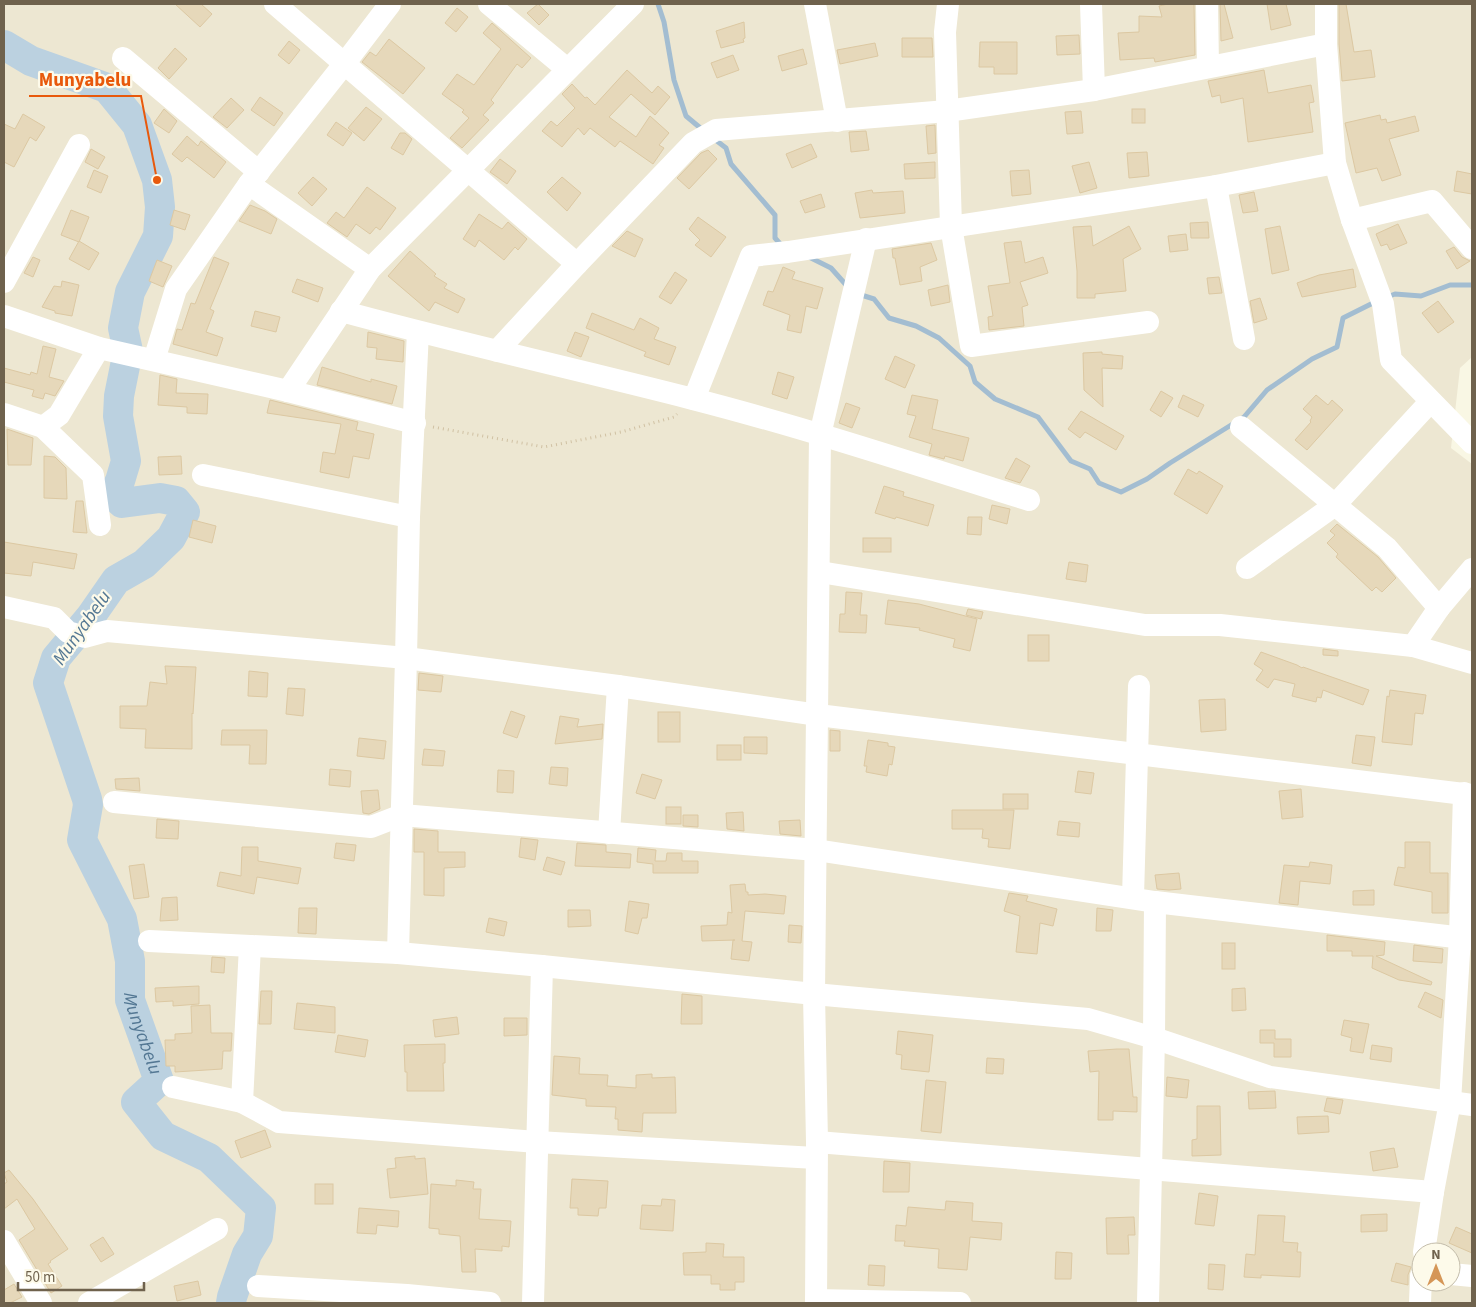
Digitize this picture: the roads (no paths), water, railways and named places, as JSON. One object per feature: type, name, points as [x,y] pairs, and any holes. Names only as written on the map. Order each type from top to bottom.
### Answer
[{"type":"street","points":[[275,4],[346,63],[467,171],[577,264]]},
{"type":"street","points":[[149,359],[176,289],[254,178],[346,63],[390,4]]},
{"type":"street","points":[[489,4],[567,69]]},
{"type":"street","points":[[288,392],[370,269],[633,4]]},
{"type":"street","points":[[815,4],[837,121]]},
{"type":"street","points":[[948,4],[945,32],[951,226],[971,346],[1148,322]]},
{"type":"street","points":[[1091,4],[1094,90]]},
{"type":"street","points":[[1206,4],[1208,66]]},
{"type":"street","points":[[1326,4],[1326,44],[1335,163],[1352,220],[1381,300],[1391,360],[1472,443]]},
{"type":"street","points":[[497,351],[693,143],[710,133],[947,111],[1094,90],[1326,44]]},
{"type":"street","points":[[123,58],[254,178],[370,269]]},
{"type":"street","points":[[4,282],[79,145]]},
{"type":"street","points":[[694,399],[751,256],[788,252],[1216,186],[1335,163]]},
{"type":"street","points":[[1216,186],[1244,339]]},
{"type":"street","points":[[1352,220],[1432,201],[1472,248]]},
{"type":"street","points":[[866,240],[820,434],[814,994],[816,1302],[960,1303]]},
{"type":"street","points":[[341,311],[418,332],[694,399],[820,434],[1029,500]]},
{"type":"street","points":[[4,316],[109,350],[415,423]]},
{"type":"street","points":[[398,953],[409,517],[418,332]]},
{"type":"street","points":[[43,427],[59,415],[109,350]]},
{"type":"street","points":[[1247,568],[1335,504],[1430,402]]},
{"type":"street","points":[[4,414],[43,427],[93,475],[100,525]]},
{"type":"street","points":[[1242,427],[1387,548],[1439,608]]},
{"type":"street","points":[[203,475],[409,517]]},
{"type":"street","points":[[1413,646],[1439,608],[1472,569]]},
{"type":"street","points":[[820,572],[1144,625],[1220,625],[1413,646],[1472,663]]},
{"type":"street","points":[[4,607],[54,618],[76,635],[106,631],[406,658],[818,715],[1468,794],[1466,938],[1450,1102],[1426,1242]]},
{"type":"street","points":[[609,832],[618,686]]},
{"type":"street","points":[[1139,686],[1138,754],[1144,900],[1154,1038],[1148,1303]]},
{"type":"street","points":[[114,802],[371,827],[402,816],[816,850],[1144,900],[1466,938]]},
{"type":"street","points":[[148,941],[398,953],[1088,1019],[1154,1038],[1270,1077],[1472,1105]]},
{"type":"street","points":[[242,1102],[250,946]]},
{"type":"street","points":[[533,1303],[542,966]]},
{"type":"street","points":[[173,1087],[242,1102],[279,1122],[537,1142],[816,1150],[1151,1170],[1433,1192]]},
{"type":"street","points":[[89,1303],[217,1229]]},
{"type":"street","points":[[4,1241],[41,1303]]},
{"type":"street","points":[[258,1286],[407,1295],[490,1303]]},
{"type":"waterway","points":[[658,4],[664,22],[674,80],[686,116],[704,131]]},
{"type":"waterway","name":"Munyabelu","points":[[4,45],[31,61],[107,88],[137,125],[157,180],[160,207],[158,236],[130,292],[123,328],[128,351],[119,396],[118,416],[126,461],[120,481],[113,495],[122,503],[160,498],[176,501],[185,512],[171,538],[144,564],[116,580],[91,616],[56,658],[48,683],[87,799],[88,805],[82,840],[122,919],[130,961],[130,1000],[159,1081],[136,1102],[163,1136],[209,1158],[261,1208],[258,1236],[247,1254],[231,1303]]},
{"type":"waterway","points":[[713,138],[726,148],[731,164],[775,215],[775,238],[782,246]]},
{"type":"waterway","points":[[809,257],[831,268],[847,286]]},
{"type":"waterway","points":[[1387,297],[1395,294],[1421,296],[1450,285],[1472,285]]},
{"type":"waterway","points":[[858,294],[874,299],[889,318],[916,326],[939,338],[970,366],[975,382],[995,399],[1038,417],[1071,461],[1090,469],[1099,483],[1121,492],[1147,479],[1244,417],[1267,390],[1312,359],[1337,347],[1343,318],[1377,301]]},
{"type":"place","name":"Munyabelu","points":[[157,180]]}]
